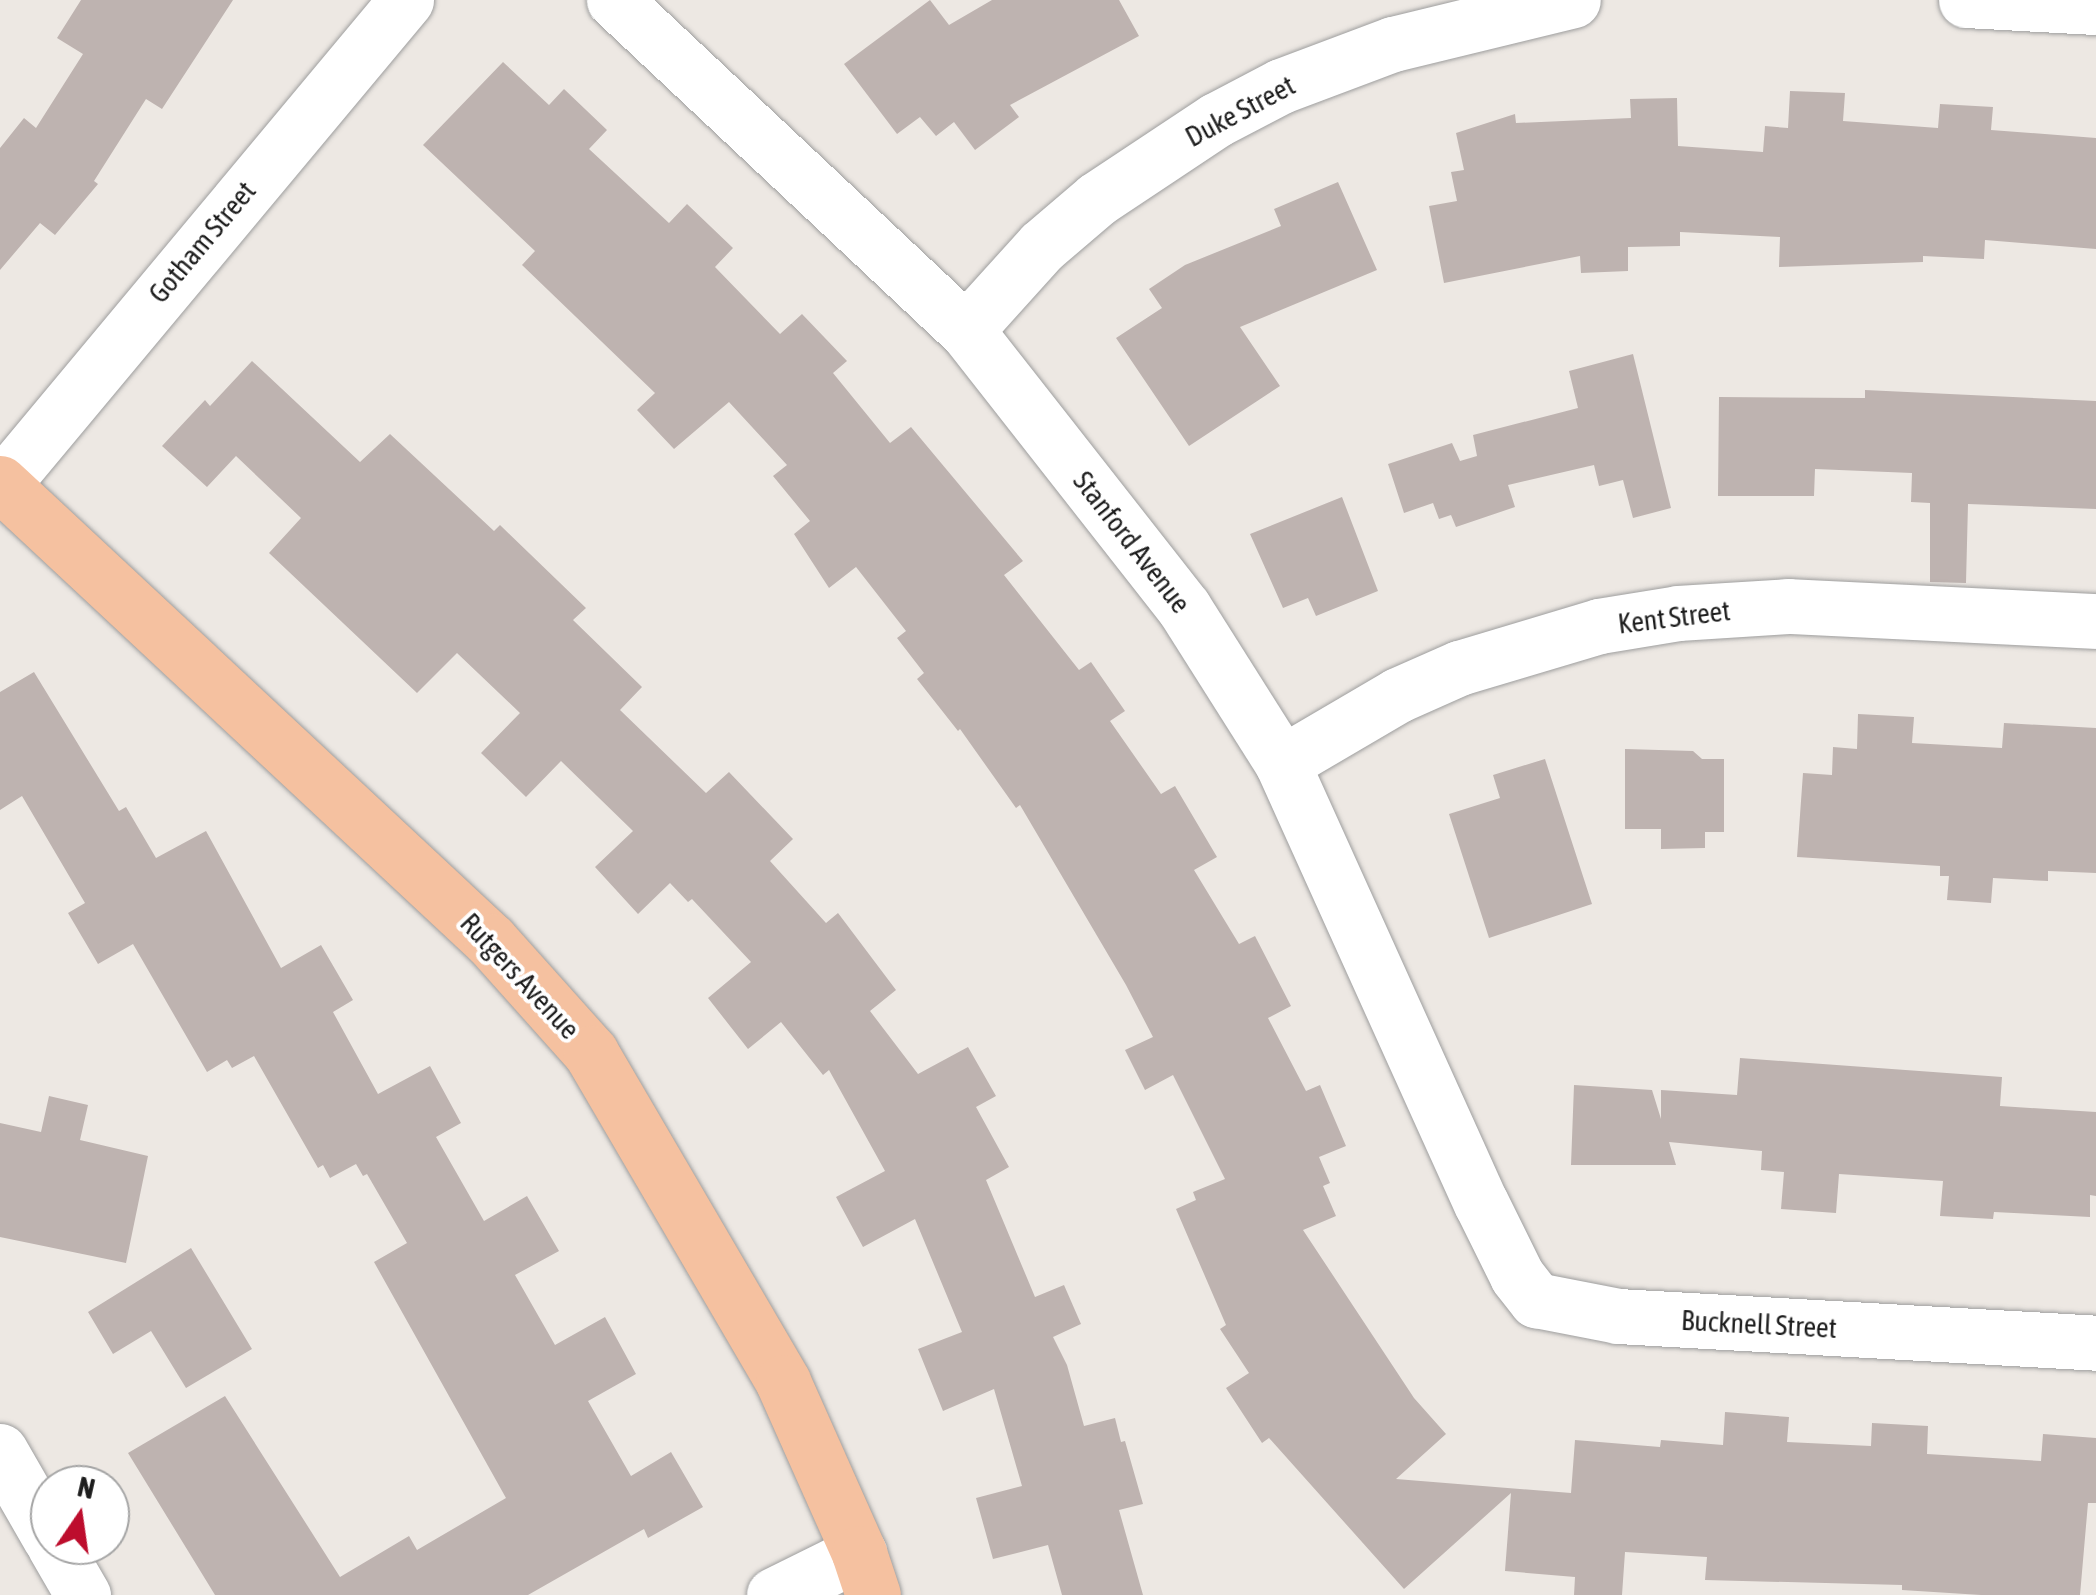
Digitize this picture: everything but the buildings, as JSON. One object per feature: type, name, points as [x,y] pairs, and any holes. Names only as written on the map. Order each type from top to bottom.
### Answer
[{"type":"main road","name":"Rutgers Avenue","points":[[1,485],[482,933],[591,1054],[783,1382],[866,1574]]},
{"type":"street","name":"Gotham Street","points":[[1,485],[406,0]]},
{"type":"street","name":"Stanford Avenue","points":[[614,0],[966,330],[1184,608],[1282,763],[1481,1203]]},
{"type":"street","name":"Duke Street","points":[[966,330],[1042,246],[1097,199],[1216,120],[1281,86],[1393,44],[1573,0]]},
{"type":"street","points":[[1966,0],[2096,6]]},
{"type":"street","name":"Kent Street","points":[[1282,763],[1368,711],[1444,675],[1522,646],[1600,626],[1678,613],[1788,606],[2096,622]]},
{"type":"street","name":"Bucknell Street","points":[[1481,1203],[1516,1276],[1536,1300],[1618,1316],[2096,1344]]},
{"type":"street","points":[[0,1452],[30,1504]]},
{"type":"street","points":[[66,1565],[83,1595]]},
{"type":"street","points":[[774,1595],[866,1574]]}]
